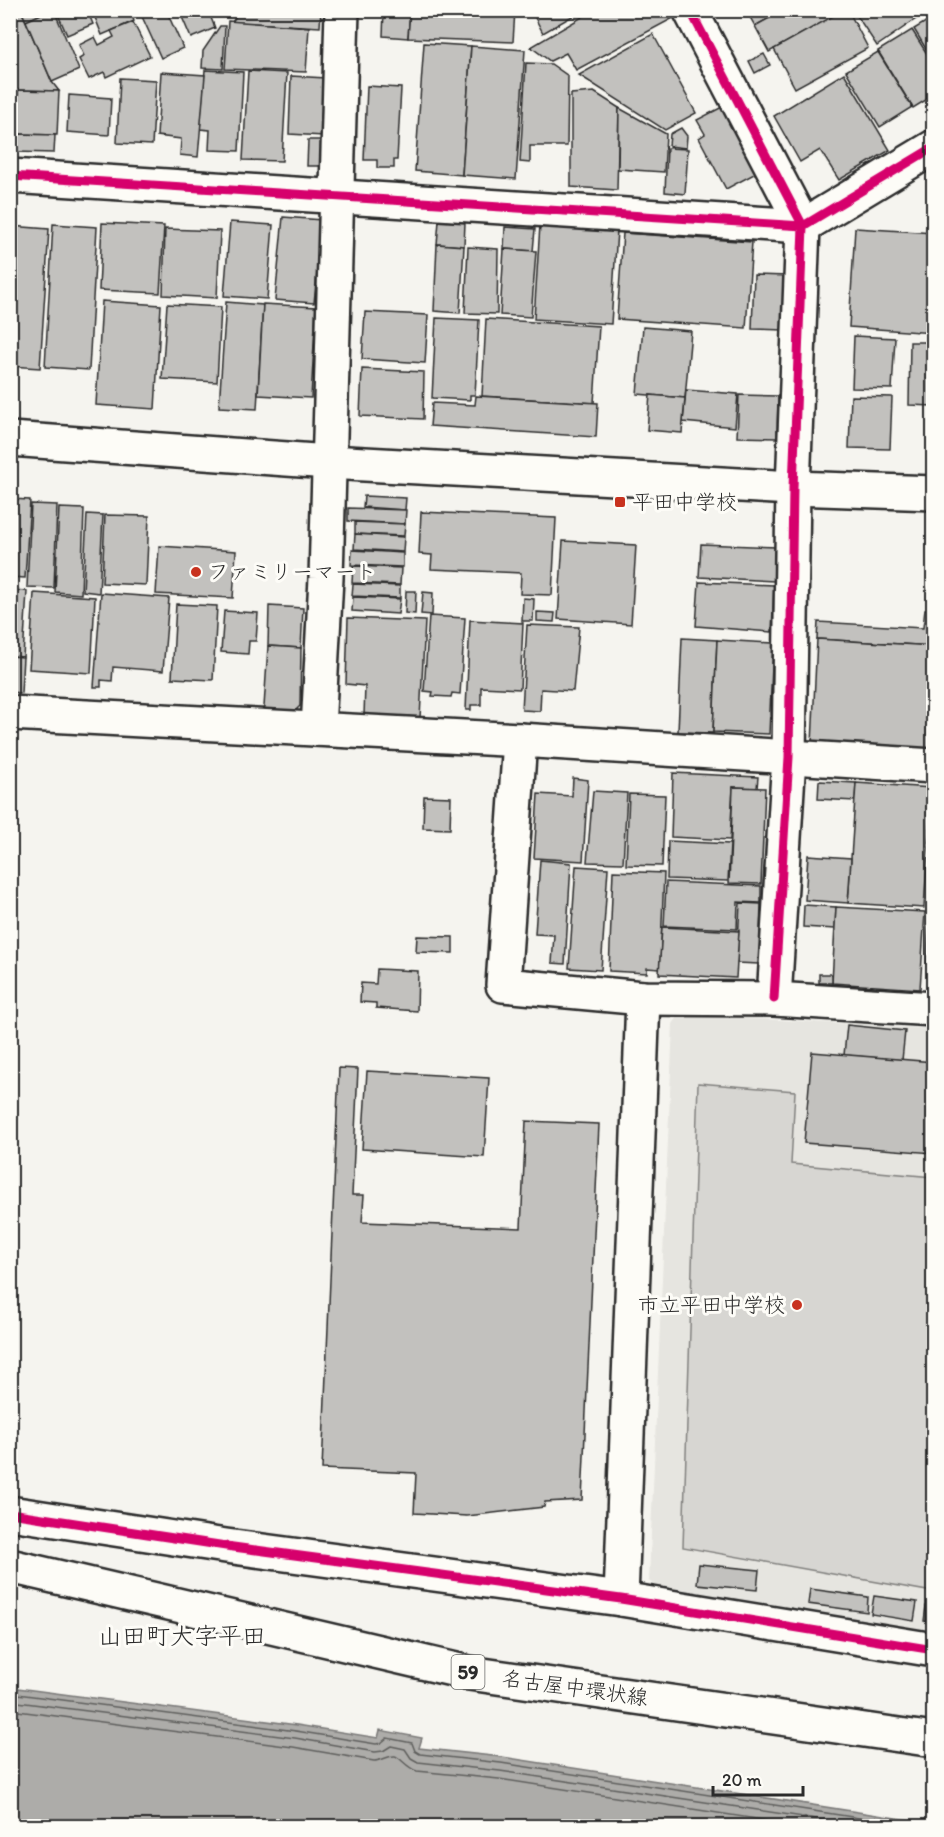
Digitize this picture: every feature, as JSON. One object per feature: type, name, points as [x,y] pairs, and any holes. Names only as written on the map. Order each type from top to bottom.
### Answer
[{"type":"street","points":[[318,729],[326,578],[342,10]]},
{"type":"street","points":[[690,10],[803,226],[793,488],[789,757],[774,999]]},
{"type":"street","points":[[10,176],[803,226],[933,147]]},
{"type":"street","points":[[10,439],[329,462],[793,488],[933,493]]},
{"type":"street","points":[[10,713],[520,740],[933,766]]},
{"type":"street","points":[[520,740],[503,985],[643,998],[774,999],[933,1009]]},
{"type":"street","points":[[621,1599],[643,998]]},
{"type":"street","points":[[10,1513],[226,1546],[621,1599],[933,1650]]},
{"type":"street","name":"名古屋中環状線","points":[[10,1566],[469,1672],[933,1740]]},
{"type":"shaded area","name":"市立平田中学校","points":[[680,1014],[933,1029],[933,1631],[662,1591],[649,1581],[673,1024]]},
{"type":"shaded area","name":"市立平田中学校","points":[[698,1083],[795,1091],[791,1164],[933,1177],[933,1592],[683,1547]]},
{"type":"water","points":[[10,1687],[378,1738],[380,1730],[422,1738],[419,1748],[502,1757],[877,1815],[933,1824],[933,1826],[11,1826]]},
{"type":"building","points":[[10,10],[21,10],[52,82],[59,91],[18,90],[10,86]]},
{"type":"building","points":[[21,10],[50,10],[26,21]]},
{"type":"building","points":[[54,10],[79,70],[52,82],[26,21]]},
{"type":"building","points":[[56,10],[87,10],[93,24],[67,35]]},
{"type":"building","points":[[92,10],[130,10],[134,21],[102,35]]},
{"type":"building","points":[[139,10],[166,10],[183,48],[161,58]]},
{"type":"building","points":[[179,10],[208,10],[215,28],[191,38]]},
{"type":"building","points":[[240,10],[321,10],[320,27],[232,22]]},
{"type":"building","points":[[384,10],[410,10],[408,38],[383,36]]},
{"type":"building","points":[[410,10],[515,10],[513,42],[408,38]]},
{"type":"building","points":[[531,10],[583,10],[543,33]]},
{"type":"building","points":[[594,10],[676,10],[679,15],[576,70],[566,53],[550,61],[531,47]]},
{"type":"building","points":[[746,10],[784,10],[755,26]]},
{"type":"building","points":[[784,10],[841,10],[842,12],[769,52],[755,26]]},
{"type":"building","points":[[844,10],[848,10],[868,48],[795,88],[774,49]]},
{"type":"building","points":[[853,10],[929,10],[877,46]]},
{"type":"building","points":[[934,17],[934,62],[914,29]]},
{"type":"building","points":[[228,21],[309,27],[306,72],[225,69]]},
{"type":"building","points":[[133,22],[150,56],[106,77],[104,72],[89,79],[79,59],[84,56],[79,45],[95,37],[99,45],[114,37],[111,31]]},
{"type":"building","points":[[220,26],[225,26],[223,69],[202,68],[203,51]]},
{"type":"building","points":[[912,30],[934,65],[934,95],[913,108],[878,51]]},
{"type":"building","points":[[653,34],[696,113],[665,130],[579,75]]},
{"type":"building","points":[[424,43],[471,46],[462,175],[415,171]]},
{"type":"building","points":[[471,46],[525,50],[516,179],[462,175]]},
{"type":"building","points":[[878,52],[912,107],[880,127],[846,71]]},
{"type":"building","points":[[764,54],[770,65],[755,73],[749,61]]},
{"type":"building","points":[[526,63],[551,64],[568,76],[567,146],[530,146],[530,163],[520,162]]},
{"type":"building","points":[[205,70],[243,72],[239,151],[209,150],[210,130],[200,129]]},
{"type":"building","points":[[248,71],[287,73],[282,161],[243,160]]},
{"type":"building","points":[[161,72],[205,75],[198,157],[180,155],[181,139],[157,136]]},
{"type":"building","points":[[844,73],[890,150],[839,180],[820,150],[800,162],[774,116]]},
{"type":"building","points":[[291,76],[326,78],[324,136],[289,134]]},
{"type":"building","points":[[120,78],[156,80],[152,145],[117,143]]},
{"type":"building","points":[[367,86],[401,88],[397,160],[394,160],[394,168],[377,168],[377,160],[364,160]]},
{"type":"building","points":[[18,90],[59,91],[57,135],[17,134]]},
{"type":"building","points":[[594,92],[619,108],[617,190],[571,187],[571,94]]},
{"type":"building","points":[[69,95],[111,98],[109,135],[67,132]]},
{"type":"building","points":[[10,102],[14,102],[11,152],[10,152]]},
{"type":"building","points":[[724,106],[758,172],[726,189],[699,138],[705,134],[697,120]]},
{"type":"building","points":[[619,108],[666,134],[664,172],[618,169]]},
{"type":"building","points":[[681,128],[687,136],[686,148],[669,146],[670,134]]},
{"type":"building","points":[[17,134],[55,135],[54,153],[16,152]]},
{"type":"building","points":[[308,140],[325,140],[324,166],[307,166]]},
{"type":"building","points":[[667,148],[688,149],[685,194],[665,192]]},
{"type":"building","points":[[283,217],[322,220],[314,303],[275,300]]},
{"type":"building","points":[[439,221],[465,222],[464,246],[437,244]]},
{"type":"building","points":[[230,222],[273,225],[267,299],[224,296]]},
{"type":"building","points":[[102,223],[164,226],[160,293],[99,290]]},
{"type":"building","points":[[53,224],[97,227],[89,370],[45,367]]},
{"type":"building","points":[[540,225],[617,230],[611,324],[534,319]]},
{"type":"building","points":[[10,226],[49,229],[40,368],[10,366]]},
{"type":"building","points":[[505,227],[535,229],[533,251],[504,249]]},
{"type":"building","points":[[855,228],[934,233],[934,333],[849,327]]},
{"type":"building","points":[[165,229],[220,231],[217,298],[163,295]]},
{"type":"building","points":[[623,233],[752,242],[746,328],[617,319]]},
{"type":"building","points":[[437,244],[464,246],[460,313],[434,311]]},
{"type":"building","points":[[468,247],[498,249],[497,314],[465,313]]},
{"type":"building","points":[[504,249],[536,251],[531,317],[500,315]]},
{"type":"building","points":[[754,275],[787,276],[784,330],[752,329]]},
{"type":"building","points":[[102,301],[161,305],[155,409],[96,405]]},
{"type":"building","points":[[226,302],[263,305],[257,409],[219,407]]},
{"type":"building","points":[[167,304],[221,307],[217,382],[162,379]]},
{"type":"building","points":[[263,304],[316,307],[311,398],[258,395]]},
{"type":"building","points":[[365,312],[428,315],[425,363],[362,359]]},
{"type":"building","points":[[436,318],[479,320],[475,395],[470,395],[470,400],[432,398]]},
{"type":"building","points":[[486,319],[599,326],[594,403],[482,396]]},
{"type":"building","points":[[643,327],[691,331],[685,398],[637,394]]},
{"type":"building","points":[[854,336],[895,338],[892,389],[852,388]]},
{"type":"building","points":[[910,342],[934,342],[934,406],[909,405]]},
{"type":"building","points":[[362,369],[424,372],[423,419],[360,416]]},
{"type":"building","points":[[686,390],[738,394],[735,427],[683,422]]},
{"type":"building","points":[[650,395],[685,398],[682,433],[647,430]]},
{"type":"building","points":[[739,395],[778,396],[777,438],[737,437]]},
{"type":"building","points":[[476,396],[598,403],[596,437],[430,426],[432,403],[475,405]]},
{"type":"building","points":[[851,396],[892,397],[890,449],[849,448]]},
{"type":"building","points":[[364,496],[406,498],[405,510],[363,507]]},
{"type":"building","points":[[10,499],[30,500],[25,578],[10,577]]},
{"type":"building","points":[[31,504],[57,505],[54,588],[27,587]]},
{"type":"building","points":[[59,508],[84,509],[81,594],[55,592]]},
{"type":"building","points":[[348,508],[406,510],[405,524],[348,521]]},
{"type":"building","points":[[421,512],[556,518],[552,595],[520,594],[521,573],[431,569],[432,555],[419,554]]},
{"type":"building","points":[[87,514],[103,515],[99,593],[83,591]]},
{"type":"building","points":[[105,515],[149,516],[146,585],[102,583]]},
{"type":"building","points":[[355,522],[405,524],[404,536],[355,534]]},
{"type":"building","points":[[355,534],[404,537],[403,552],[354,549]]},
{"type":"building","points":[[563,541],[636,545],[631,624],[558,619]]},
{"type":"building","points":[[701,544],[776,547],[774,581],[699,577]]},
{"type":"building","name":"ファミリーマート","points":[[159,546],[236,551],[233,598],[156,594]]},
{"type":"building","points":[[352,550],[403,553],[403,567],[351,565]]},
{"type":"building","points":[[353,566],[401,568],[400,585],[352,583]]},
{"type":"building","points":[[699,582],[774,585],[772,632],[696,626]]},
{"type":"building","points":[[353,584],[400,586],[400,598],[352,596]]},
{"type":"building","points":[[929,588],[934,589],[934,646],[817,639],[818,622],[923,628],[925,609],[928,609]]},
{"type":"building","points":[[10,590],[27,591],[23,657],[10,656]]},
{"type":"building","points":[[406,591],[416,591],[415,614],[405,613]]},
{"type":"building","points":[[423,592],[433,593],[432,615],[421,614]]},
{"type":"building","points":[[34,593],[95,597],[91,673],[29,669]]},
{"type":"building","points":[[101,593],[169,598],[163,671],[113,667],[112,681],[101,680],[101,687],[94,687]]},
{"type":"building","points":[[353,597],[400,599],[398,614],[352,611]]},
{"type":"building","points":[[523,598],[534,599],[533,621],[522,621]]},
{"type":"building","points":[[176,604],[217,606],[213,680],[172,678]]},
{"type":"building","points":[[269,606],[303,608],[301,648],[268,646]]},
{"type":"building","points":[[224,611],[258,613],[256,641],[249,641],[248,654],[221,652]]},
{"type":"building","points":[[537,612],[555,613],[554,622],[537,621]]},
{"type":"building","points":[[429,616],[465,618],[460,694],[452,693],[451,697],[432,696],[433,692],[424,691]]},
{"type":"building","points":[[348,618],[425,621],[420,718],[364,716],[365,686],[346,684]]},
{"type":"building","points":[[470,620],[523,623],[520,689],[481,687],[481,705],[471,705],[471,710],[466,710]]},
{"type":"building","points":[[527,625],[579,627],[573,691],[541,689],[540,711],[522,710]]},
{"type":"building","points":[[682,638],[717,640],[713,733],[678,732]]},
{"type":"building","points":[[817,639],[934,646],[934,751],[812,744]]},
{"type":"building","points":[[717,640],[773,643],[769,734],[713,732]]},
{"type":"building","points":[[268,646],[301,648],[300,706],[291,715],[269,713],[264,707]]},
{"type":"building","points":[[10,656],[23,657],[21,693],[10,692]]},
{"type":"building","points":[[673,773],[758,777],[757,788],[733,787],[730,840],[671,837]]},
{"type":"building","points":[[573,778],[588,780],[583,861],[534,858],[538,794],[572,796]]},
{"type":"building","points":[[819,781],[856,783],[855,801],[818,799]]},
{"type":"building","points":[[856,783],[932,788],[924,908],[848,903]]},
{"type":"building","points":[[733,787],[765,788],[761,884],[729,883]]},
{"type":"building","points":[[593,791],[627,793],[623,863],[587,862]]},
{"type":"building","points":[[629,794],[665,795],[662,866],[626,865]]},
{"type":"building","points":[[424,796],[451,797],[450,829],[423,828]]},
{"type":"building","points":[[668,841],[730,844],[728,881],[667,879]]},
{"type":"building","points":[[808,855],[851,858],[848,903],[805,900]]},
{"type":"building","points":[[540,860],[571,863],[565,964],[552,963],[554,935],[535,934]]},
{"type":"building","points":[[576,866],[608,868],[601,970],[569,968]]},
{"type":"building","points":[[613,871],[664,873],[660,969],[647,968],[647,973],[609,971]]},
{"type":"building","points":[[666,882],[761,886],[761,903],[738,902],[737,929],[664,926]]},
{"type":"building","points":[[930,885],[934,885],[934,963],[927,963]]},
{"type":"building","points":[[740,903],[761,904],[759,964],[737,963]]},
{"type":"building","points":[[804,905],[836,907],[835,929],[803,927]]},
{"type":"building","points":[[836,907],[925,912],[920,989],[832,983]]},
{"type":"building","points":[[662,927],[739,931],[736,978],[659,974]]},
{"type":"building","points":[[417,936],[453,937],[453,953],[416,952]]},
{"type":"building","points":[[377,969],[418,971],[417,1011],[376,1008],[376,1003],[360,1002],[361,983],[376,984]]},
{"type":"building","points":[[819,974],[832,974],[832,983],[819,983]]},
{"type":"building","points":[[847,1025],[905,1031],[902,1060],[844,1055]]},
{"type":"building","points":[[812,1052],[934,1062],[934,1153],[804,1143]]},
{"type":"building","points":[[339,1068],[358,1069],[352,1195],[364,1195],[362,1222],[521,1228],[526,1121],[599,1124],[582,1500],[545,1502],[544,1507],[467,1516],[414,1513],[416,1473],[322,1469]]},
{"type":"building","points":[[367,1071],[489,1078],[484,1157],[362,1149]]},
{"type":"building","points":[[699,1564],[759,1570],[757,1590],[697,1584]]},
{"type":"building","points":[[810,1589],[868,1597],[867,1612],[808,1604]]},
{"type":"building","points":[[874,1596],[917,1602],[914,1621],[871,1614]]},
{"type":"building","points":[[926,1606],[934,1607],[934,1622],[924,1621]]},
{"type":"cycle path","points":[[690,10],[803,226],[793,488],[789,757],[774,999]]},
{"type":"cycle path","points":[[10,176],[803,226],[934,147]]},
{"type":"cycle path","points":[[10,1513],[226,1546],[621,1599],[934,1650]]},
{"type":"place","name":"平田中学校","points":[[620,502]]},
{"type":"place","name":"ファミリーマート","points":[[196,572]]},
{"type":"place","name":"市立平田中学校","points":[[797,1305]]},
{"type":"district","name":"山田町大字平田","points":[[182,1636]]}]
